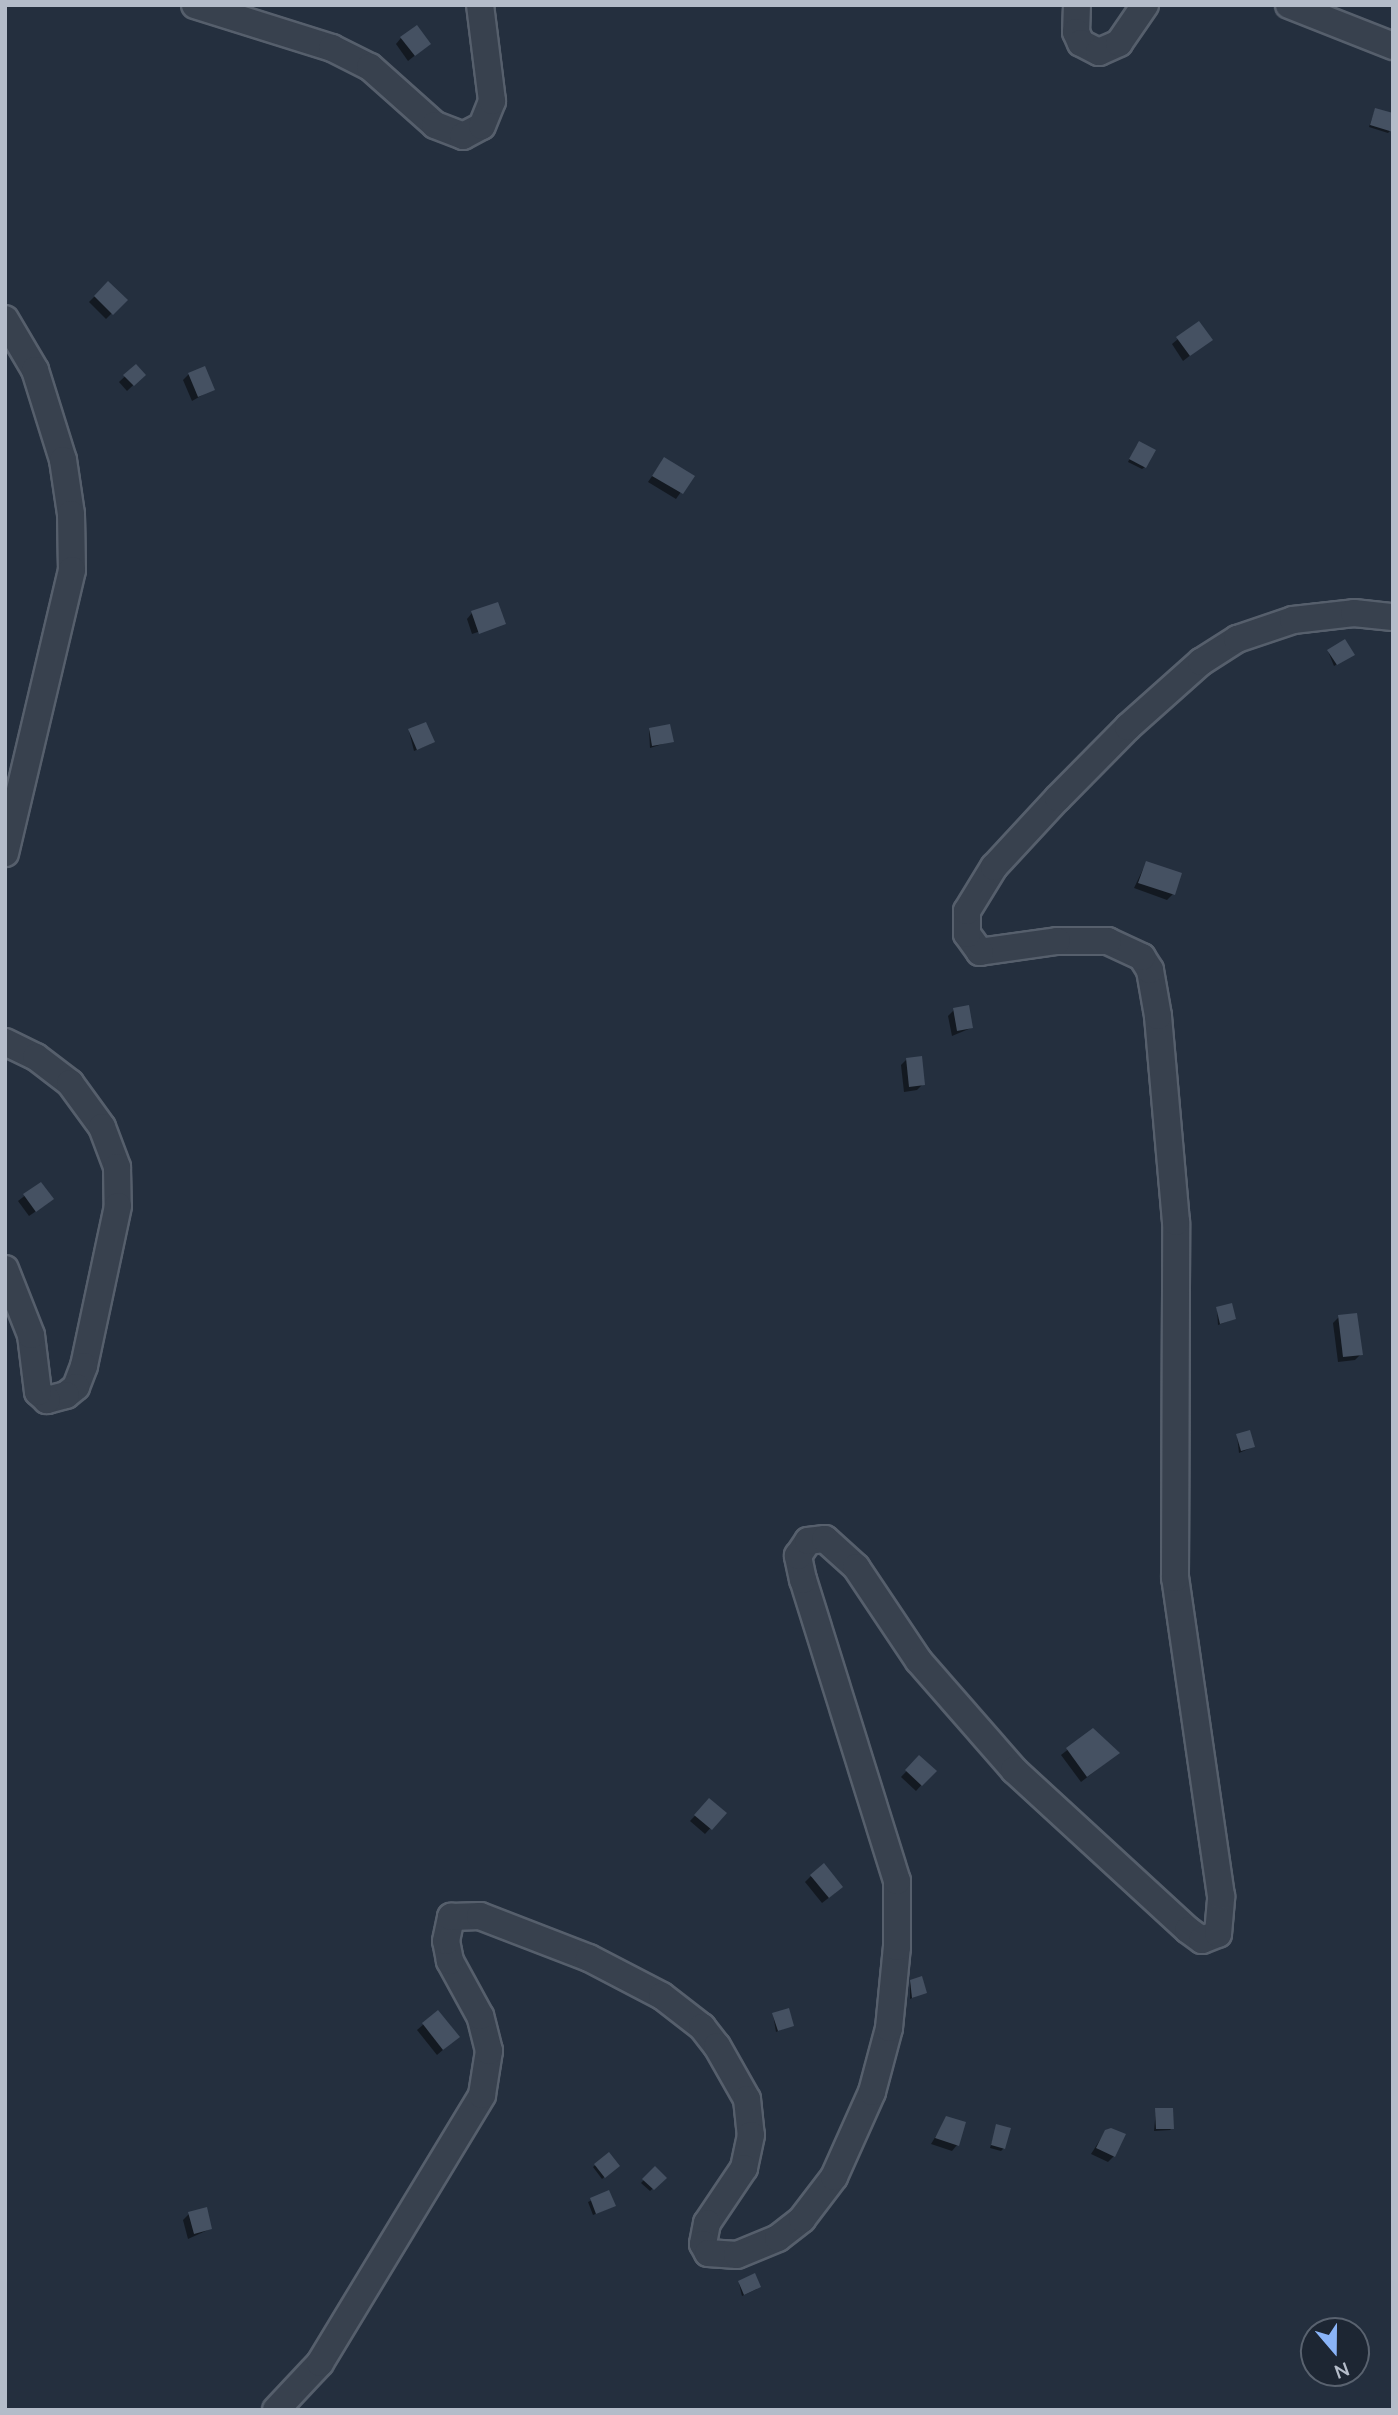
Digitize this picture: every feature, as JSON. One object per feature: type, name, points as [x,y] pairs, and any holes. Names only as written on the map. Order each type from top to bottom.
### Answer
[{"type":"street","points":[[195,5],[332,48],[370,67],[435,125],[463,136],[482,126],[492,101],[481,5]]},
{"type":"street","points":[[1077,5],[1076,32],[1081,43],[1099,52],[1119,43],[1145,5]]},
{"type":"street","points":[[1289,5],[1393,46]]},
{"type":"street","points":[[5,319],[35,370],[63,460],[71,514],[72,570],[5,853]]},
{"type":"street","points":[[276,2410],[326,2354],[482,2095],[489,2051],[480,2016],[450,1961],[446,1941],[451,1917],[480,1916],[589,1958],[662,1996],[702,2027],[717,2046],[747,2099],[751,2136],[744,2168],[706,2224],[703,2244],[708,2253],[737,2255],[779,2238],[802,2219],[835,2176],[873,2092],[889,2028],[897,1947],[897,1881],[803,1580],[798,1556],[808,1541],[825,1539],[856,1567],[919,1661],[1014,1770],[1188,1930],[1202,1940],[1218,1934],[1221,1895],[1175,1578],[1176,1222],[1158,1016],[1150,970],[1142,957],[1108,942],[1057,941],[981,952],[967,934],[967,911],[994,867],[1058,798],[1128,727],[1201,662],[1237,639],[1293,620],[1354,613],[1393,617]]},
{"type":"street","points":[[5,1042],[36,1057],[70,1083],[102,1127],[117,1167],[118,1206],[86,1353],[76,1387],[66,1395],[47,1400],[38,1392],[31,1335],[5,1269]]},
{"type":"building","points":[[417,25],[431,44],[415,56],[400,37]]},
{"type":"building","points":[[1375,108],[1393,113],[1393,132],[1370,125]]},
{"type":"building","points":[[108,281],[128,300],[113,315],[94,296]]},
{"type":"building","points":[[1199,321],[1213,340],[1190,356],[1176,337]]},
{"type":"building","points":[[136,364],[146,375],[134,386],[123,375]]},
{"type":"building","points":[[205,366],[215,390],[198,397],[188,373]]},
{"type":"building","points":[[1139,441],[1156,450],[1146,468],[1129,459]]},
{"type":"building","points":[[664,457],[695,476],[683,494],[652,476]]},
{"type":"building","points":[[498,602],[506,624],[479,634],[471,611]]},
{"type":"building","points":[[1345,639],[1355,655],[1337,665],[1327,650]]},
{"type":"building","points":[[426,722],[435,742],[417,750],[408,729]]},
{"type":"building","points":[[670,724],[674,742],[652,746],[649,728]]},
{"type":"building","points":[[1146,861],[1182,873],[1175,895],[1138,883]]},
{"type":"building","points":[[969,1005],[973,1028],[957,1031],[953,1008]]},
{"type":"building","points":[[922,1056],[925,1085],[909,1087],[906,1058]]},
{"type":"building","points":[[41,1182],[54,1199],[36,1212],[23,1194]]},
{"type":"building","points":[[1232,1303],[1236,1319],[1220,1324],[1216,1307]]},
{"type":"building","points":[[1357,1313],[1363,1355],[1343,1357],[1338,1315]]},
{"type":"building","points":[[1250,1430],[1255,1447],[1241,1451],[1236,1434]]},
{"type":"building","points":[[1093,1728],[1120,1753],[1087,1777],[1066,1748]]},
{"type":"building","points":[[919,1755],[937,1771],[922,1786],[905,1770]]},
{"type":"building","points":[[709,1798],[727,1813],[712,1830],[694,1815]]},
{"type":"building","points":[[824,1863],[843,1887],[829,1898],[810,1875]]},
{"type":"building","points":[[922,1976],[927,1993],[912,1998],[910,1980]]},
{"type":"building","points":[[789,2008],[794,2026],[778,2031],[772,2013]]},
{"type":"building","points":[[438,2010],[460,2037],[443,2050],[422,2023]]},
{"type":"building","points":[[1155,2108],[1173,2108],[1174,2129],[1156,2129]]},
{"type":"building","points":[[946,2116],[966,2122],[959,2146],[935,2138]]},
{"type":"building","points":[[996,2124],[1011,2128],[1005,2149],[991,2145]]},
{"type":"building","points":[[1111,2128],[1126,2134],[1115,2157],[1096,2148],[1105,2130]]},
{"type":"building","points":[[609,2152],[620,2166],[605,2178],[594,2164]]},
{"type":"building","points":[[655,2166],[667,2178],[654,2190],[642,2179]]},
{"type":"building","points":[[609,2190],[616,2206],[596,2214],[590,2198]]},
{"type":"building","points":[[207,2207],[212,2229],[194,2234],[188,2212]]},
{"type":"building","points":[[755,2273],[761,2287],[744,2295],[738,2281]]}]
